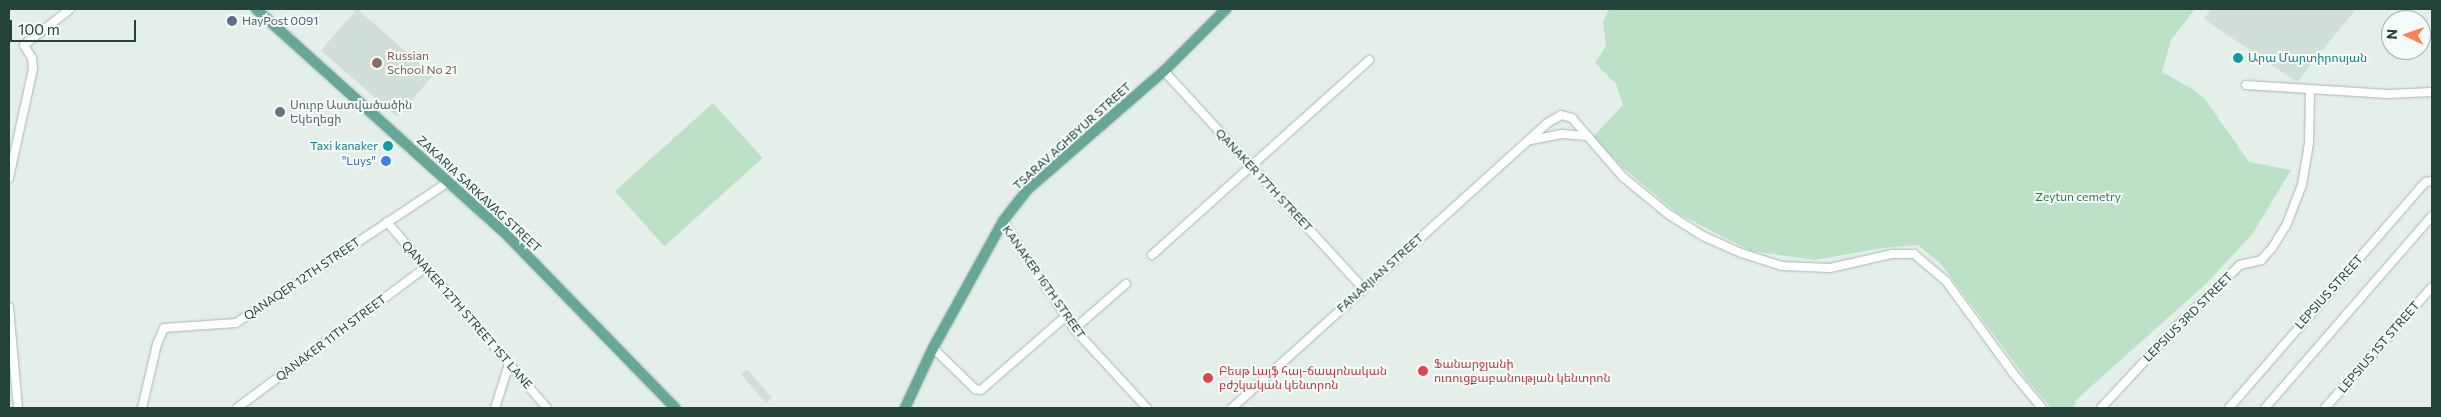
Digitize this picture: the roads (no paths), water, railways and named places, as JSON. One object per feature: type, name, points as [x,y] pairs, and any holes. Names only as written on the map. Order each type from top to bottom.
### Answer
[{"type":"main road","name":"ZAKARIA SARKAVAG STREET","points":[[256,9],[506,234],[675,408]]},
{"type":"main road","name":"TSARAV AGHBYUR STREET","points":[[905,408],[933,348],[1002,221],[1027,190],[1164,71],[1226,9]]},
{"type":"street","points":[[9,178],[33,69],[32,58],[24,45],[70,9]]},
{"type":"street","points":[[1152,255],[1369,60]]},
{"type":"street","name":"QANAKER 17TH STREET","points":[[1164,71],[1363,288]]},
{"type":"street","points":[[2246,85],[2388,94],[2432,92]]},
{"type":"street","name":"LEPSIUS 3RD STREET","points":[[2101,408],[2178,325],[2240,265],[2261,260],[2272,248],[2286,226],[2302,184],[2309,142],[2310,90]]},
{"type":"street","name":"FANARJIAN STREET","points":[[1232,408],[1363,288],[1530,140],[1552,118],[1561,115],[1572,118],[1622,177],[1668,214],[1704,236],[1741,253],[1782,266],[1830,268],[1892,254],[1914,254],[1946,281],[2013,373],[2042,408]]},
{"type":"street","points":[[1530,140],[1562,134],[1586,136]]},
{"type":"street","name":"LEPSIUS STREET","points":[[2229,408],[2421,187],[2426,182],[2432,181]]},
{"type":"street","name":"QANAQER 12TH STREET","points":[[142,408],[157,344],[164,328],[236,323],[448,182]]},
{"type":"street","points":[[2265,408],[2432,216]]},
{"type":"street","name":"KANAKER 16TH STREET","points":[[1002,221],[1074,329],[1147,408]]},
{"type":"street","name":"QANAKER 12TH STREET 1ST LANE","points":[[387,222],[547,408]]},
{"type":"street","name":"QANAKER 11TH STREET","points":[[238,408],[425,268]]},
{"type":"street","points":[[1074,329],[1126,284]]},
{"type":"street","name":"LEPSIUS 1ST STREET","points":[[2326,408],[2432,286]]},
{"type":"street","points":[[9,307],[18,408]]},
{"type":"street","points":[[933,348],[975,389],[981,390],[1066,316]]},
{"type":"street","points":[[495,408],[508,364]]},
{"type":"place","name":"HayPost 0091","points":[[232,21]]},
{"type":"place","name":"Արա Մարտիրոսյան","points":[[2238,58]]},
{"type":"place","name":"Russian School No 21","points":[[377,63]]},
{"type":"place","name":"Սուրբ Աստվածածին Եկեղեցի","points":[[280,112]]},
{"type":"place","name":"Taxi kanaker","points":[[388,146]]},
{"type":"place","name":"\"Luys\"","points":[[386,161]]},
{"type":"place","name":"Ֆանարջյանի ուռուցքաբանության կենտրոն","points":[[1423,371]]},
{"type":"place","name":"Բեսթ Լայֆ հայ-ճապոնական բժշկական կենտրոն","points":[[1208,378]]},
{"type":"park label","name":"Zeytun cemetry","points":[[2078,197]]}]
